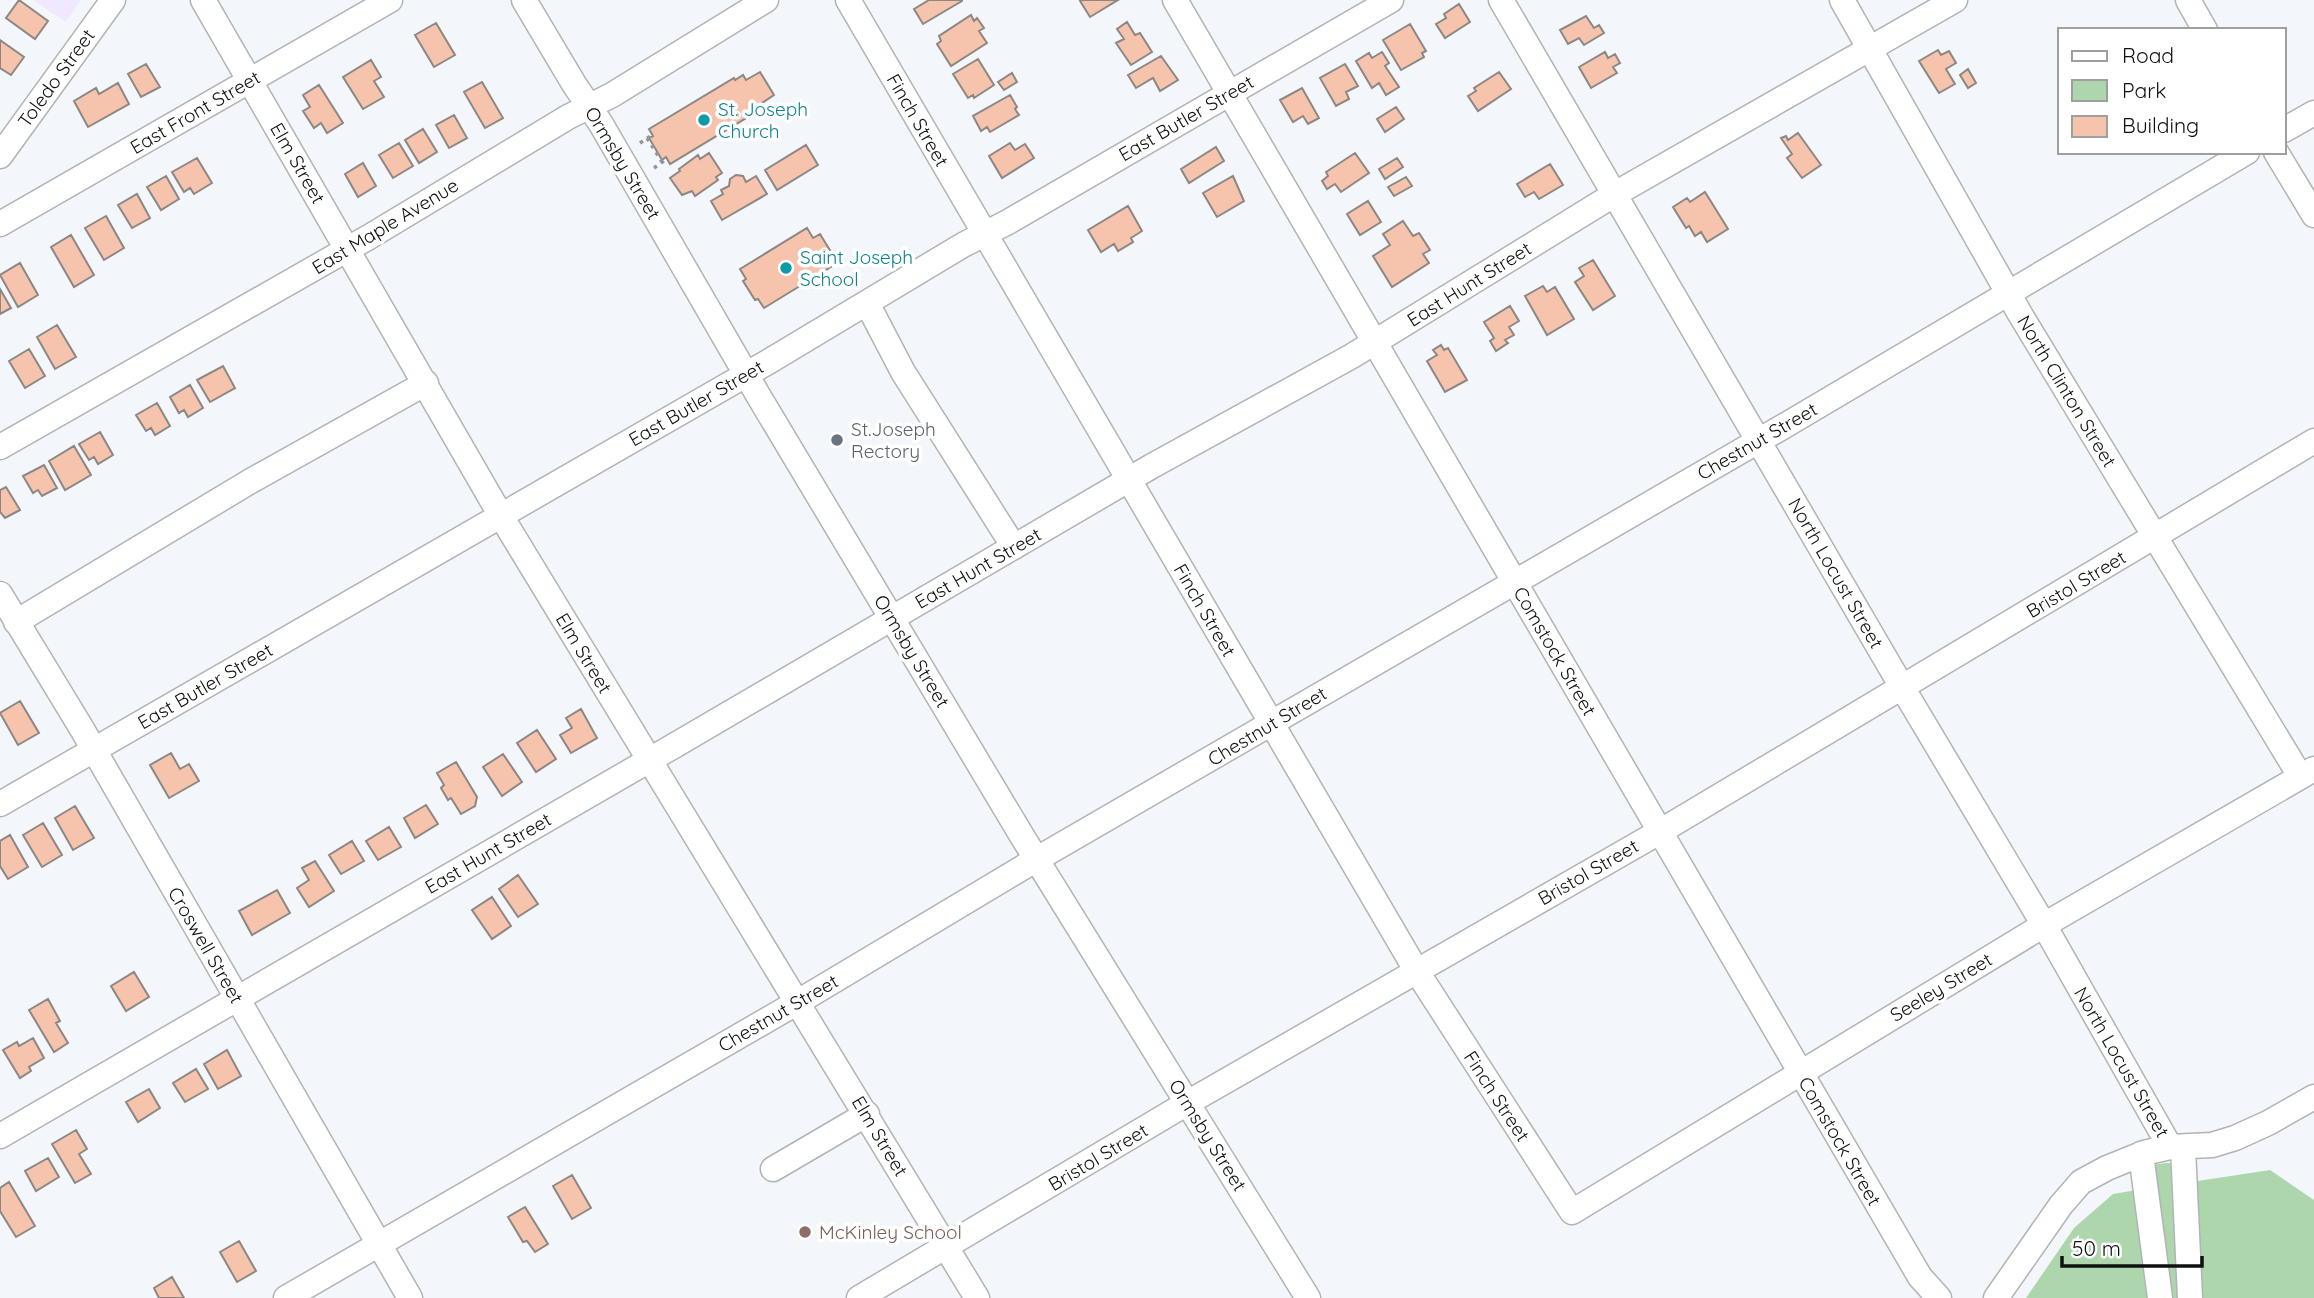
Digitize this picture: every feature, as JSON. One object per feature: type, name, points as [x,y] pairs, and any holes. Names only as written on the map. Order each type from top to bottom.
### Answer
[{"type":"street","name":"Toledo Street","points":[[0,156],[113,0]]},
{"type":"street","name":"Elm Street","points":[[203,0],[501,516],[977,1298]]},
{"type":"street","name":"East Front Street","points":[[0,224],[390,0]]},
{"type":"street","name":"Ormsby Street","points":[[524,0],[590,106],[1037,859],[1308,1298]]},
{"type":"street","name":"East Maple Avenue","points":[[0,447],[612,94],[766,0]]},
{"type":"street","name":"Finch Street","points":[[848,0],[1416,971],[1572,1212]]},
{"type":"street","name":"Comstock Street","points":[[1175,0],[1920,1277],[1939,1298]]},
{"type":"street","name":"East Butler Street","points":[[0,804],[1391,0]]},
{"type":"street","name":"North Locust Street","points":[[1501,0],[1902,687],[2176,1147]]},
{"type":"street","name":"North Clinton Street","points":[[1842,0],[2008,293],[2155,537],[2307,772]]},
{"type":"street","name":"East Hunt Street","points":[[0,1136],[1014,547],[1374,343],[1615,194],[1955,0]]},
{"type":"street","points":[[2188,0],[2204,28]]},
{"type":"street","points":[[2286,129],[2314,113]]},
{"type":"street","name":"Chestnut Street","points":[[286,1298],[798,1002],[1037,859],[1272,725],[2244,154]]},
{"type":"street","points":[[2277,154],[2314,215]]},
{"type":"street","points":[[867,303],[903,372],[1014,547]]},
{"type":"street","points":[[16,622],[249,482],[426,383]]},
{"type":"street","name":"Bristol Street","points":[[859,1298],[1189,1102],[1661,831],[2314,441]]},
{"type":"street","name":"Croswell Street","points":[[0,594],[410,1298]]},
{"type":"street","name":"Seeley Street","points":[[1572,1212],[2044,925],[2307,772]]},
{"type":"street","points":[[1996,1298],[2061,1205],[2081,1182],[2141,1154],[2176,1147],[2212,1145],[2235,1138],[2314,1097]]},
{"type":"street","points":[[773,1169],[867,1114]]},
{"type":"street","points":[[2176,1147],[2190,1298]]},
{"type":"street","points":[[2141,1154],[2160,1298]]},
{"type":"path","points":[[639,143],[652,135]]},
{"type":"path","points":[[647,138],[662,162]]},
{"type":"path","points":[[654,168],[667,159]]},
{"type":"shaded area","points":[[33,0],[81,0],[66,22]]},
{"type":"green space","points":[[2166,1163],[2195,1164],[2191,1182],[2270,1170],[2314,1200],[2314,1298],[2026,1298],[2074,1228],[2113,1194],[2137,1190],[2131,1168]]},
{"type":"building","points":[[19,0],[48,21],[35,39],[6,18]]},
{"type":"building","points":[[929,0],[962,1],[923,24],[914,9]]},
{"type":"building","points":[[1118,0],[1090,17],[1080,1]]},
{"type":"building","points":[[1459,4],[1470,22],[1445,38],[1436,24],[1446,18],[1444,14]]},
{"type":"building","points":[[971,15],[974,21],[977,18],[984,28],[979,31],[987,43],[951,66],[937,44],[941,41],[939,36]]},
{"type":"building","points":[[1586,16],[1594,28],[1599,25],[1604,33],[1584,45],[1579,38],[1568,44],[1560,30]]},
{"type":"building","points":[[1127,22],[1135,35],[1140,33],[1152,52],[1131,65],[1116,43],[1124,39],[1117,29]]},
{"type":"building","points":[[436,23],[455,55],[434,67],[415,35]]},
{"type":"building","points":[[1410,24],[1426,51],[1422,53],[1424,57],[1401,70],[1383,40]]},
{"type":"building","points":[[0,40],[24,57],[11,75],[0,68]]},
{"type":"building","points":[[1938,50],[1941,55],[1949,51],[1956,63],[1946,69],[1955,84],[1939,93],[1919,61]]},
{"type":"building","points":[[1382,52],[1389,63],[1385,66],[1399,87],[1386,95],[1379,83],[1372,88],[1356,61],[1369,53],[1372,58]]},
{"type":"building","points":[[1605,52],[1608,58],[1615,54],[1620,63],[1613,67],[1617,73],[1591,88],[1579,67]]},
{"type":"building","points":[[1161,56],[1178,80],[1160,91],[1153,78],[1136,88],[1128,75]]},
{"type":"building","points":[[978,59],[994,85],[974,98],[973,95],[968,98],[953,74]]},
{"type":"building","points":[[371,60],[381,77],[374,81],[384,97],[363,109],[343,77]]},
{"type":"building","points":[[146,64],[160,87],[141,97],[128,74]]},
{"type":"building","points":[[1345,64],[1358,86],[1346,92],[1349,99],[1336,106],[1320,78]]},
{"type":"building","points":[[1968,69],[1976,83],[1968,88],[1960,75]]},
{"type":"building","name":"St. Joseph Church","points":[[760,72],[774,95],[759,105],[761,109],[670,164],[666,157],[662,160],[649,138],[653,136],[649,129],[734,78],[735,80],[743,75],[746,80]]},
{"type":"building","points":[[1499,72],[1511,89],[1478,111],[1468,96],[1476,91],[1474,88]]},
{"type":"building","points":[[1012,73],[1017,82],[1004,90],[998,82]]},
{"type":"building","points":[[482,82],[503,118],[485,128],[464,92]]},
{"type":"building","points":[[118,83],[129,104],[88,127],[74,101],[96,88],[99,94]]},
{"type":"building","points":[[319,85],[343,123],[327,133],[321,123],[314,128],[303,111],[310,107],[303,95]]},
{"type":"building","points":[[1302,88],[1319,118],[1308,124],[1303,116],[1293,122],[1280,100]]},
{"type":"building","points":[[1010,95],[1019,115],[990,132],[987,127],[981,131],[973,116]]},
{"type":"building","points":[[1396,107],[1404,119],[1385,132],[1377,119]]},
{"type":"building","points":[[454,115],[467,138],[449,148],[436,125]]},
{"type":"building","points":[[423,129],[437,152],[419,163],[405,140]]},
{"type":"building","points":[[1798,133],[1821,165],[1802,178],[1787,158],[1792,154],[1781,138],[1786,136],[1788,140]]},
{"type":"building","points":[[399,143],[413,166],[393,178],[379,155]]},
{"type":"building","points":[[1010,143],[1015,150],[1025,144],[1034,158],[1002,178],[989,156]]},
{"type":"building","points":[[806,145],[818,165],[777,190],[765,170]]},
{"type":"building","points":[[1216,147],[1224,161],[1189,183],[1181,169]]},
{"type":"building","points":[[709,153],[722,173],[716,177],[718,180],[695,196],[692,191],[682,195],[670,178],[698,155],[700,159]]},
{"type":"building","points":[[1355,153],[1369,173],[1341,192],[1335,184],[1327,189],[1322,181],[1328,176],[1326,172]]},
{"type":"building","points":[[197,158],[212,183],[194,194],[190,188],[184,192],[172,172]]},
{"type":"building","points":[[1397,158],[1403,167],[1385,179],[1379,169]]},
{"type":"building","points":[[363,163],[376,186],[358,197],[345,174]]},
{"type":"building","points":[[1550,164],[1563,185],[1539,199],[1534,192],[1525,197],[1517,184]]},
{"type":"building","points":[[736,175],[743,176],[746,182],[756,176],[767,194],[722,220],[711,201],[723,194],[721,190],[729,186],[730,179]]},
{"type":"building","points":[[166,176],[179,199],[161,210],[147,187]]},
{"type":"building","points":[[1233,176],[1244,201],[1217,217],[1203,193]]},
{"type":"building","points":[[1406,177],[1412,186],[1394,196],[1388,187]]},
{"type":"building","points":[[1705,192],[1728,229],[1707,242],[1701,232],[1695,236],[1689,226],[1686,228],[1673,207],[1687,198],[1690,202]]},
{"type":"building","points":[[137,194],[150,218],[132,228],[118,205]]},
{"type":"building","points":[[1368,201],[1381,222],[1360,235],[1347,214]]},
{"type":"building","points":[[1128,206],[1142,231],[1131,238],[1133,242],[1118,251],[1114,244],[1101,252],[1088,230]]},
{"type":"building","points":[[106,216],[124,248],[104,260],[85,228]]},
{"type":"building","points":[[1403,221],[1413,236],[1419,233],[1430,250],[1423,254],[1429,263],[1392,287],[1373,256],[1390,245],[1383,234]]},
{"type":"building","name":"Saint Joseph School","points":[[807,228],[813,238],[820,234],[831,252],[825,256],[831,267],[764,308],[758,299],[755,300],[743,281],[746,279],[740,269]]},
{"type":"building","points":[[71,235],[94,275],[74,287],[51,247]]},
{"type":"building","points":[[1593,260],[1615,296],[1593,310],[1575,282],[1584,276],[1579,268]]},
{"type":"building","points":[[20,263],[38,295],[18,307],[0,275]]},
{"type":"building","points":[[1543,286],[1547,292],[1555,287],[1574,319],[1547,335],[1525,296]]},
{"type":"building","points":[[0,289],[11,308],[0,314]]},
{"type":"building","points":[[1510,306],[1519,321],[1509,327],[1514,335],[1505,340],[1508,343],[1496,351],[1490,341],[1494,338],[1484,322]]},
{"type":"building","points":[[57,325],[76,357],[55,369],[37,337]]},
{"type":"building","points":[[1441,345],[1444,350],[1448,348],[1467,380],[1445,392],[1427,361],[1437,355],[1433,350]]},
{"type":"building","points":[[29,349],[45,376],[25,388],[9,361]]},
{"type":"building","points":[[223,366],[235,388],[210,402],[197,380]]},
{"type":"building","points":[[190,385],[203,408],[188,417],[184,410],[179,413],[170,397]]},
{"type":"building","points":[[157,403],[170,426],[155,435],[151,428],[146,431],[136,415]]},
{"type":"building","points":[[100,432],[113,455],[98,464],[94,457],[89,460],[79,444]]},
{"type":"building","points":[[74,446],[91,475],[65,490],[49,461]]},
{"type":"building","points":[[44,465],[57,488],[42,496],[38,490],[33,493],[23,476]]},
{"type":"building","points":[[6,487],[20,510],[5,518],[0,512],[0,490]]},
{"type":"building","points":[[20,701],[39,733],[18,745],[0,713]]},
{"type":"building","points":[[581,709],[597,738],[571,753],[560,735],[572,728],[566,718]]},
{"type":"building","points":[[537,730],[556,759],[536,772],[517,743]]},
{"type":"building","points":[[171,753],[180,769],[189,764],[199,781],[169,798],[150,765]]},
{"type":"building","points":[[503,754],[522,782],[502,796],[483,767]]},
{"type":"building","points":[[456,762],[477,797],[475,806],[461,814],[451,798],[448,800],[437,773]]},
{"type":"building","points":[[426,805],[438,824],[415,838],[404,818]]},
{"type":"building","points":[[75,806],[94,838],[73,850],[55,818]]},
{"type":"building","points":[[43,823],[62,855],[42,867],[23,835]]},
{"type":"building","points":[[389,827],[401,847],[378,860],[366,841]]},
{"type":"building","points":[[10,835],[28,867],[8,879],[0,866],[0,841]]},
{"type":"building","points":[[352,841],[364,861],[341,874],[329,855]]},
{"type":"building","points":[[315,861],[334,891],[309,907],[297,888],[309,880],[302,868]]},
{"type":"building","points":[[518,875],[538,904],[518,917],[499,889]]},
{"type":"building","points":[[277,890],[290,913],[252,935],[239,911]]},
{"type":"building","points":[[492,897],[511,926],[492,939],[472,910]]},
{"type":"building","points":[[134,972],[149,997],[126,1011],[111,986]]},
{"type":"building","points":[[48,999],[60,1021],[56,1023],[68,1043],[54,1052],[29,1010]]},
{"type":"building","points":[[33,1038],[44,1058],[29,1067],[31,1071],[20,1078],[3,1050],[17,1042],[19,1046]]},
{"type":"building","points":[[227,1050],[241,1076],[218,1089],[204,1064]]},
{"type":"building","points":[[196,1069],[208,1089],[185,1102],[173,1083]]},
{"type":"building","points":[[149,1089],[160,1108],[138,1122],[126,1102]]},
{"type":"building","points":[[76,1130],[87,1149],[79,1154],[91,1174],[75,1183],[52,1144]]},
{"type":"building","points":[[48,1158],[59,1177],[36,1191],[25,1171]]},
{"type":"building","points":[[572,1175],[591,1208],[572,1219],[553,1186]]},
{"type":"building","points":[[9,1182],[35,1226],[16,1237],[0,1211],[0,1188]]},
{"type":"building","points":[[525,1207],[548,1244],[535,1252],[527,1241],[523,1242],[508,1217]]},
{"type":"building","points":[[239,1241],[256,1271],[237,1282],[220,1252]]},
{"type":"building","points":[[172,1277],[184,1298],[159,1298],[154,1288]]},
{"type":"place","name":"St. Joseph Church","points":[[704,120]]},
{"type":"place","name":"Saint Joseph School","points":[[786,268]]},
{"type":"place","name":"St.Joseph Rectory","points":[[837,440]]},
{"type":"place","name":"McKinley School","points":[[805,1232]]}]
